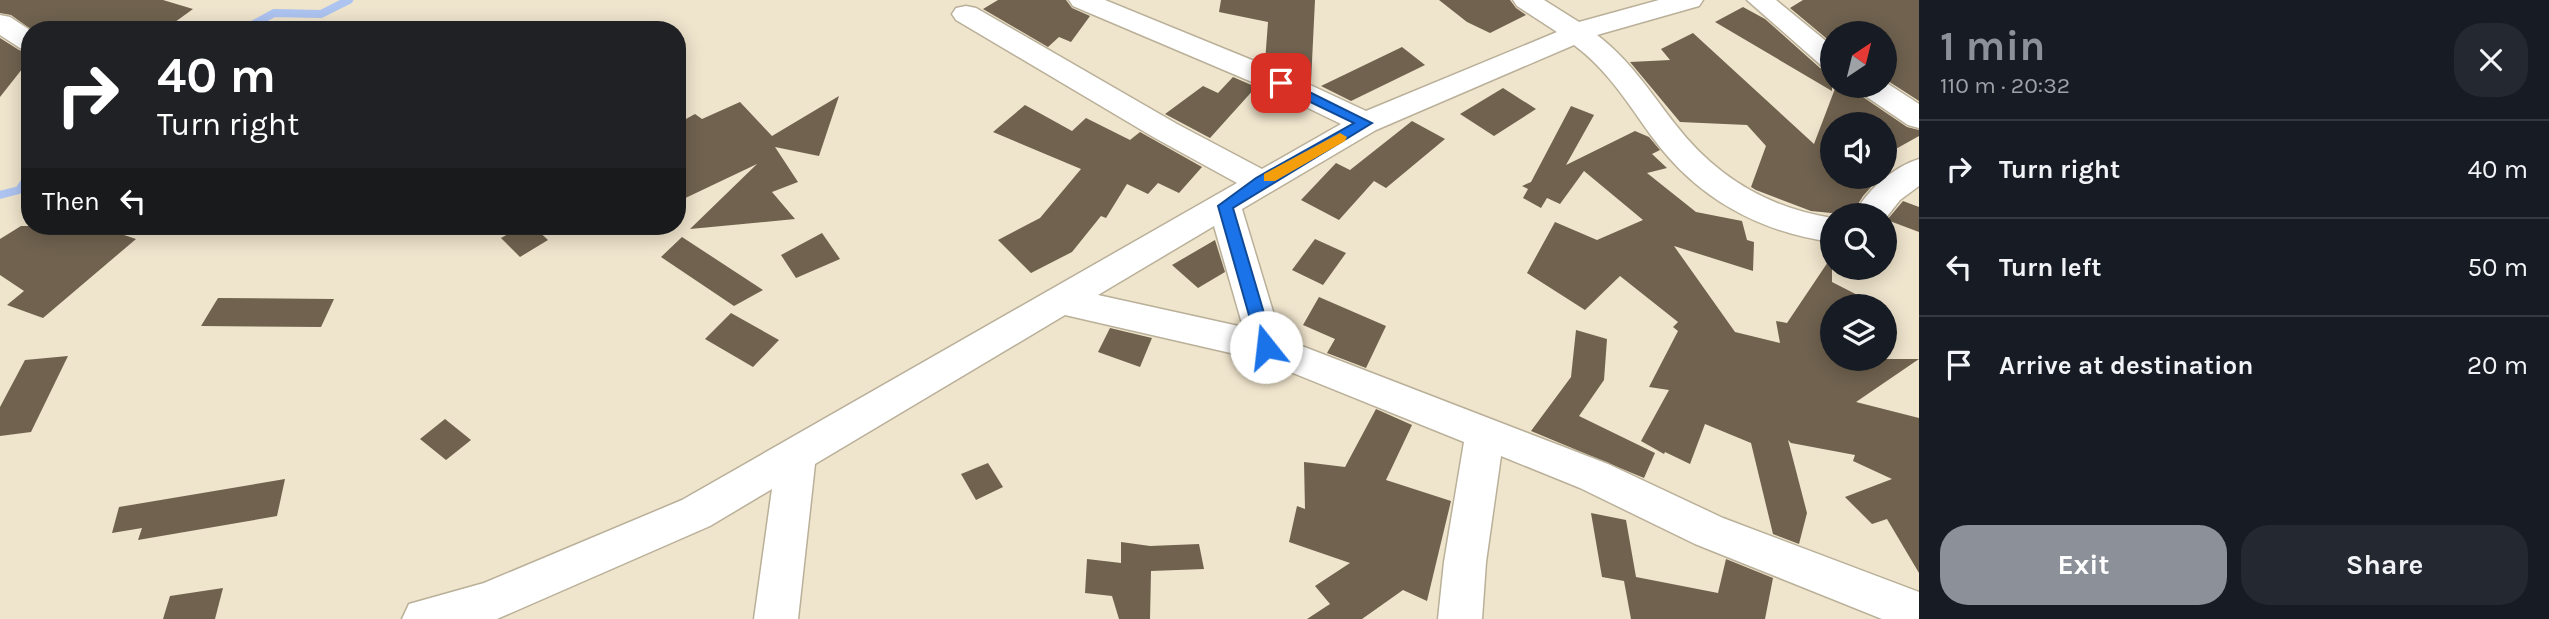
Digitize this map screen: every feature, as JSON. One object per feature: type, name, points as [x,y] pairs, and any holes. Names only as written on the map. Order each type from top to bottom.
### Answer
[{"type":"street","points":[[1082,0],[1281,83],[1365,123]]},
{"type":"street","points":[[1526,0],[1599,19]]},
{"type":"street","points":[[424,619],[485,603],[696,513],[1365,123],[1599,19],[1690,0]]},
{"type":"street","points":[[1760,0],[1820,50]]},
{"type":"street","points":[[966,14],[1166,131],[1261,182]]},
{"type":"street","points":[[1599,19],[1614,64],[1671,140],[1700,173],[1723,191],[1766,214],[1820,228]]},
{"type":"street","points":[[0,23],[21,36]]},
{"type":"street","points":[[1889,98],[1919,118]]},
{"type":"street","points":[[1880,203],[1889,192],[1919,170]]},
{"type":"street","points":[[1226,206],[1266,347]]},
{"type":"street","points":[[1063,301],[1266,347],[1594,476],[1709,531],[1919,613]]},
{"type":"street","points":[[1460,619],[1465,562],[1485,432]]},
{"type":"street","points":[[776,619],[796,457]]},
{"type":"building","points":[[0,0],[163,0],[193,9],[176,21],[21,22],[11,15],[0,13]]},
{"type":"building","points":[[998,0],[1066,0],[1072,8],[1090,16],[1071,42],[1059,37],[1048,47],[983,9]]},
{"type":"building","points":[[1221,0],[1315,0],[1311,82],[1265,62],[1268,22],[1219,12]]},
{"type":"building","points":[[1439,0],[1510,0],[1526,15],[1490,33],[1467,22]]},
{"type":"building","points":[[1803,0],[1919,0],[1919,101],[1897,87],[1897,21],[1820,21],[1820,33],[1790,8]]},
{"type":"building","points":[[1743,7],[1765,19],[1820,68],[1820,84],[1715,22]]},
{"type":"building","points":[[1693,33],[1814,144],[1820,128],[1820,189],[1869,189],[1859,203],[1820,203],[1820,212],[1811,211],[1751,187],[1766,146],[1747,125],[1680,122],[1630,62],[1670,60],[1661,49]]},
{"type":"building","points":[[0,38],[21,51],[21,70],[0,97]]},
{"type":"building","points":[[1402,47],[1425,65],[1351,101],[1321,86]]},
{"type":"building","points":[[1233,77],[1256,87],[1210,138],[1165,114],[1203,86],[1218,93]]},
{"type":"building","points":[[1503,88],[1536,109],[1494,136],[1460,114]]},
{"type":"building","points":[[839,96],[819,156],[775,147],[798,182],[772,192],[795,219],[690,229],[757,164],[686,198],[686,119],[695,114],[702,119],[740,102],[772,136]]},
{"type":"building","points":[[1831,98],[1864,98],[1885,112],[1826,112]]},
{"type":"building","points":[[1025,105],[1072,131],[1086,118],[1130,140],[1140,132],[1202,167],[1179,193],[1158,183],[1148,194],[1127,184],[1106,218],[1101,216],[1072,252],[1031,273],[998,240],[1040,218],[1081,169],[993,132]]},
{"type":"building","points":[[1571,106],[1594,115],[1566,165],[1635,131],[1649,137],[1660,150],[1652,154],[1667,168],[1647,173],[1696,212],[1742,221],[1747,240],[1754,242],[1753,271],[1674,246],[1735,332],[1780,343],[1776,321],[1787,323],[1820,274],[1820,280],[1832,280],[1856,294],[1820,294],[1820,371],[1897,371],[1897,359],[1919,359],[1856,402],[1919,418],[1919,573],[1887,519],[1872,524],[1845,497],[1892,479],[1853,461],[1855,455],[1791,443],[1788,440],[1807,513],[1799,544],[1773,534],[1751,443],[1705,424],[1690,464],[1641,441],[1669,390],[1649,387],[1678,331],[1673,327],[1678,322],[1620,276],[1585,310],[1527,273],[1555,222],[1597,240],[1643,220],[1584,171],[1560,204],[1547,198],[1541,208],[1523,198],[1528,189],[1522,186],[1531,182]]},
{"type":"building","points":[[1897,120],[1907,127],[1919,130],[1919,136],[1897,148]]},
{"type":"building","points":[[1412,121],[1445,139],[1386,188],[1374,181],[1339,220],[1301,200],[1336,163],[1350,170]]},
{"type":"building","points":[[1903,201],[1919,207],[1919,232],[1897,224],[1897,208]]},
{"type":"building","points":[[21,226],[21,235],[124,235],[136,239],[43,318],[7,305],[24,291],[0,275],[0,239]]},
{"type":"building","points":[[822,233],[840,259],[796,278],[781,255]]},
{"type":"building","points":[[506,235],[543,235],[548,240],[520,257],[501,238]]},
{"type":"building","points":[[682,237],[763,290],[734,306],[661,257]]},
{"type":"building","points":[[1315,239],[1346,253],[1323,285],[1292,270]]},
{"type":"building","points":[[1215,240],[1225,272],[1198,288],[1172,265]]},
{"type":"building","points":[[1319,297],[1386,326],[1366,368],[1327,353],[1335,339],[1303,325]]},
{"type":"building","points":[[218,298],[334,299],[321,327],[201,326]]},
{"type":"building","points":[[731,313],[779,340],[753,367],[705,339]]},
{"type":"building","points":[[1110,328],[1152,338],[1140,367],[1098,352]]},
{"type":"building","points":[[1576,330],[1607,339],[1604,380],[1579,416],[1655,453],[1644,478],[1531,431],[1571,377]]},
{"type":"building","points":[[68,356],[31,432],[0,436],[0,407],[25,360]]},
{"type":"building","points":[[1376,409],[1412,425],[1386,480],[1451,501],[1427,601],[1403,590],[1362,619],[1307,619],[1330,604],[1315,586],[1350,563],[1289,542],[1297,506],[1305,509],[1304,462],[1345,467]]},
{"type":"building","points":[[445,419],[471,440],[446,460],[420,439]]},
{"type":"building","points":[[988,463],[1003,487],[976,500],[961,474]]},
{"type":"building","points":[[285,479],[277,516],[138,540],[142,528],[112,533],[119,507]]},
{"type":"building","points":[[1591,513],[1626,520],[1636,577],[1718,593],[1726,559],[1773,578],[1765,619],[1631,619],[1624,581],[1602,577]]},
{"type":"building","points":[[1121,542],[1150,546],[1199,544],[1204,569],[1151,571],[1150,619],[1119,619],[1112,596],[1085,593],[1087,559],[1121,563]]},
{"type":"building","points":[[223,588],[215,619],[163,619],[170,596]]},
{"type":"waterway","points":[[259,21],[274,13],[321,14],[349,0]]},
{"type":"waterway","points":[[0,195],[21,187]]},
{"type":"slow traffic","points":[[1270,177],[1340,137]]},
{"type":"route","points":[[1266,347],[1226,206],[1261,182],[1365,123],[1281,83]]}]
